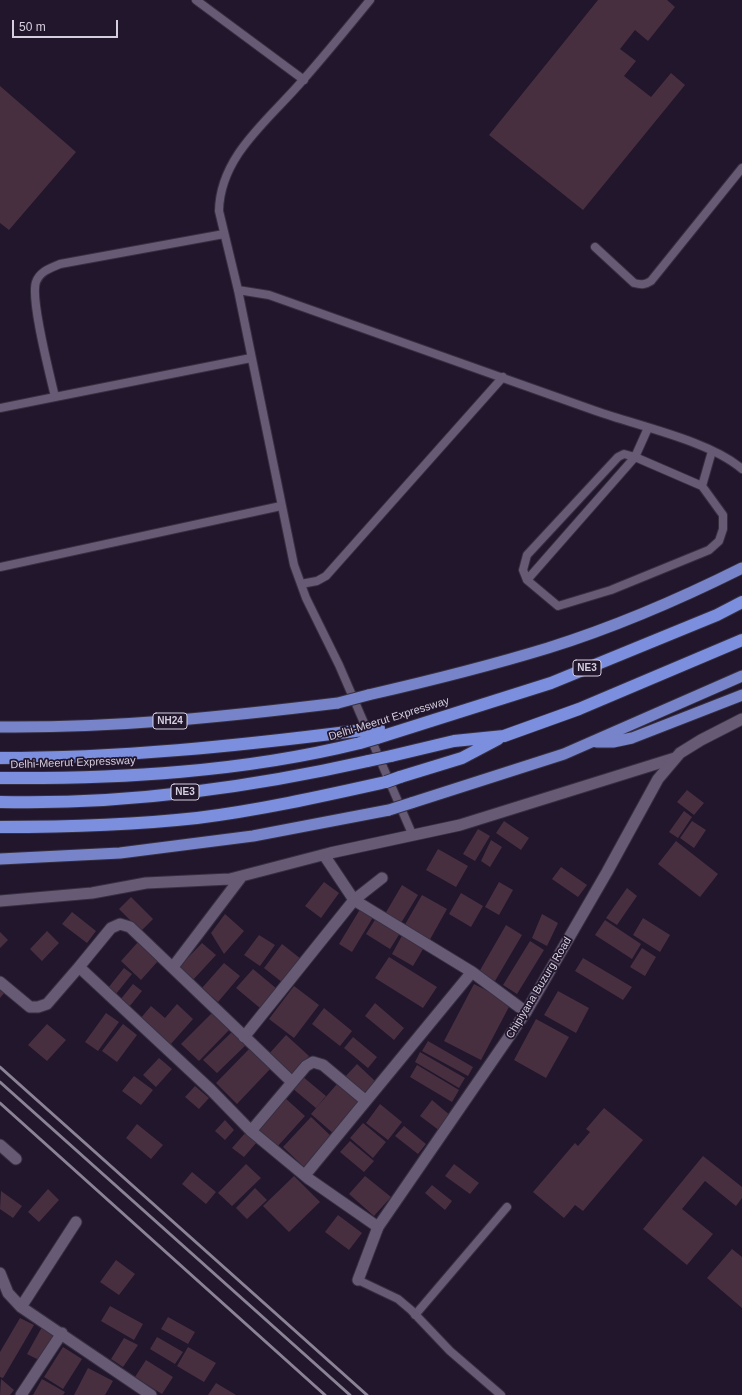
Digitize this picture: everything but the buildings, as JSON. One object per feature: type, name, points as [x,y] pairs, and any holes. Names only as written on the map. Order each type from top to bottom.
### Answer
[{"type":"highway","name":"NH24","points":[[0,727],[54,727],[191,720],[338,703],[466,671],[549,648],[632,617],[701,588],[742,568]]},
{"type":"highway","name":"Delhi-Meerut Expressway","points":[[0,778],[54,778],[168,773],[318,753],[360,743],[378,733],[428,722],[551,683],[717,615],[742,602]]},
{"type":"highway","name":"NE3","points":[[0,802],[46,803],[137,797],[224,788],[300,777],[454,742],[504,736],[579,709],[742,640]]},
{"type":"highway","points":[[0,859],[120,853],[253,836],[389,810],[557,757],[742,676]]},
{"type":"highway","points":[[592,742],[614,742],[632,738],[742,695]]},
{"type":"highway","points":[[0,758],[56,758],[162,753],[355,731],[378,733]]},
{"type":"highway","points":[[0,827],[98,826],[198,818],[306,800],[386,782],[462,758],[504,736]]},
{"type":"street","name":"Chipiyana Buzurg Road","points":[[358,1280],[378,1227],[526,1012],[608,872],[658,780],[675,758],[701,740],[742,719]]},
{"type":"street","points":[[0,901],[92,892],[146,883],[212,881],[242,876],[324,855],[460,825],[675,758]]},
{"type":"street","points":[[324,855],[354,900],[472,972],[526,1012]]},
{"type":"street","points":[[173,967],[242,876]]},
{"type":"street","points":[[244,1037],[354,900],[382,878]]},
{"type":"street","points":[[0,982],[30,1007],[38,1007],[47,1004],[111,928],[120,924],[130,926],[292,1082]]},
{"type":"street","points":[[79,967],[211,1090],[251,1131],[305,1175],[378,1227]]},
{"type":"street","points":[[305,1175],[472,972]]},
{"type":"street","points":[[251,1131],[306,1066],[313,1062],[323,1065],[366,1101]]},
{"type":"street","points":[[0,1145],[16,1159]]},
{"type":"street","points":[[21,1307],[76,1222]]},
{"type":"street","points":[[1,1279],[8,1293],[21,1307],[62,1333],[151,1395]]},
{"type":"street","points":[[21,1395],[62,1333]]},
{"type":"lane","points":[[196,0],[304,80]]},
{"type":"lane","points":[[370,0],[304,80],[246,143],[226,176],[220,199],[220,211],[224,234],[238,290],[294,565],[301,584],[339,665],[413,836]]},
{"type":"lane","points":[[594,247],[634,283],[641,285],[647,284],[742,168]]},
{"type":"lane","points":[[55,397],[35,299],[36,281],[44,271],[60,264],[224,234]]},
{"type":"lane","points":[[238,290],[269,295],[503,377],[597,412],[648,428],[712,451],[742,469]]},
{"type":"lane","points":[[0,408],[251,358]]},
{"type":"lane","points":[[301,584],[317,581],[326,576],[503,377]]},
{"type":"lane","points":[[527,580],[635,457],[648,428]]},
{"type":"lane","points":[[702,486],[712,451]]},
{"type":"lane","points":[[624,454],[635,457],[702,486],[723,515],[723,529],[720,541],[710,550],[611,590],[558,606],[527,580],[523,570],[527,556],[618,457],[624,454]]},
{"type":"lane","points":[[0,567],[281,506]]},
{"type":"lane","points":[[415,1315],[508,1207]]},
{"type":"lane","points":[[358,1280],[398,1300],[450,1351],[500,1395]]},
{"type":"railway","points":[[0,1067],[367,1395]]},
{"type":"railway","points":[[0,1082],[350,1395]]},
{"type":"railway","points":[[0,1103],[325,1395]]}]
